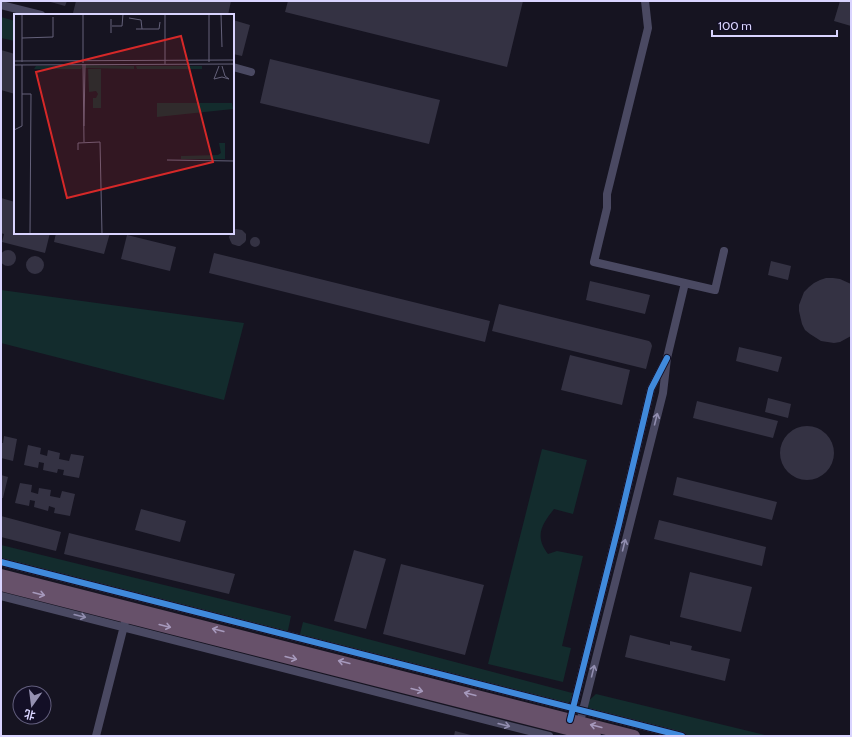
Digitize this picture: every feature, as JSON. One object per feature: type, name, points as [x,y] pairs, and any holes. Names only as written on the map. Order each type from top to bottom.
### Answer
[{"type":"highway","points":[[1,575],[126,617],[576,715],[634,736]]},
{"type":"highway","points":[[1,584],[595,736]]},
{"type":"street","points":[[645,1],[648,28],[607,194],[607,208],[594,262],[715,290],[724,251]]},
{"type":"street","points":[[1,5],[37,14]]},
{"type":"street","points":[[234,67],[250,72]]},
{"type":"street","points":[[576,715],[663,392],[667,358],[685,283]]},
{"type":"street","points":[[576,715],[651,389],[667,358]]},
{"type":"street","points":[[1,562],[576,715],[682,736]]},
{"type":"street","points":[[1,596],[126,617],[549,736]]},
{"type":"street","points":[[96,736],[126,617]]},
{"type":"green space","points":[[1,17],[14,21],[14,41],[1,38]]},
{"type":"green space","points":[[1,290],[244,323],[224,400],[1,343]]},
{"type":"green space","points":[[542,449],[587,460],[573,514],[554,509],[541,530],[541,541],[548,554],[557,551],[583,556],[562,646],[571,648],[563,682],[488,664]]},
{"type":"green space","points":[[1,545],[291,616],[287,635],[1,562]]},
{"type":"green space","points":[[303,622],[576,694],[566,706],[299,638]]},
{"type":"green space","points":[[596,694],[769,736],[687,736],[591,713],[584,705]]},
{"type":"building","points":[[47,1],[67,1],[65,6]]},
{"type":"building","points":[[76,1],[231,1],[228,14],[73,13]]},
{"type":"building","points":[[288,1],[523,1],[507,67],[285,12]]},
{"type":"building","points":[[840,1],[851,1],[851,26],[834,21]]},
{"type":"building","points":[[234,20],[250,25],[242,56],[234,54]]},
{"type":"building","points":[[1,50],[14,54],[14,94],[1,90]]},
{"type":"building","points":[[270,59],[440,100],[429,144],[260,103]]},
{"type":"building","points":[[1,198],[14,202],[14,234],[50,234],[45,253],[2,242],[4,234],[1,233]]},
{"type":"building","points":[[234,230],[242,230],[246,234],[245,242],[240,246],[232,244],[229,237],[230,234],[234,234]]},
{"type":"building","points":[[56,234],[110,234],[104,254],[54,242]]},
{"type":"building","points":[[127,235],[176,247],[170,271],[121,259]]},
{"type":"building","points":[[253,237],[257,237],[259,238],[259,246],[253,247],[250,244],[250,240]]},
{"type":"building","points":[[5,250],[11,250],[16,255],[14,264],[11,266],[5,266],[0,261],[0,255]]},
{"type":"building","points":[[214,253],[490,321],[485,342],[209,273]]},
{"type":"building","points":[[35,256],[41,259],[44,265],[41,271],[35,274],[29,271],[26,265],[29,259]]},
{"type":"building","points":[[771,261],[791,266],[788,280],[768,275]]},
{"type":"building","points":[[826,278],[840,279],[851,284],[851,336],[840,342],[834,343],[821,341],[810,334],[805,330],[802,324],[799,311],[799,305],[804,292],[814,283]]},
{"type":"building","points":[[590,281],[650,295],[645,314],[586,300]]},
{"type":"building","points":[[499,304],[649,341],[652,346],[646,369],[492,331]]},
{"type":"building","points":[[739,347],[782,357],[778,372],[736,361]]},
{"type":"building","points":[[570,355],[630,370],[622,405],[561,390]]},
{"type":"building","points":[[768,398],[791,404],[788,418],[765,412]]},
{"type":"building","points":[[697,401],[778,421],[773,438],[693,418]]},
{"type":"building","points":[[802,426],[812,426],[822,430],[830,438],[834,448],[834,458],[830,468],[822,476],[812,480],[802,480],[792,476],[784,468],[780,458],[780,448],[784,438],[792,430]]},
{"type":"building","points":[[4,436],[17,439],[13,461],[1,458],[1,443],[3,443]]},
{"type":"building","points":[[28,445],[41,448],[40,454],[47,456],[48,450],[60,453],[59,459],[69,461],[71,454],[84,456],[79,478],[63,475],[64,470],[58,469],[57,473],[43,470],[44,463],[39,462],[38,468],[24,465]]},
{"type":"building","points":[[1,475],[8,477],[3,498],[1,498]]},
{"type":"building","points":[[677,477],[777,502],[772,520],[673,495]]},
{"type":"building","points":[[20,483],[32,485],[31,492],[38,494],[39,488],[51,490],[50,496],[60,498],[62,491],[75,494],[70,516],[54,513],[55,508],[49,506],[48,511],[34,507],[35,501],[30,500],[29,506],[15,503]]},
{"type":"building","points":[[141,509],[186,521],[180,542],[135,530]]},
{"type":"building","points":[[1,516],[61,532],[56,551],[1,537]]},
{"type":"building","points":[[659,520],[766,547],[762,566],[654,539]]},
{"type":"building","points":[[69,533],[235,574],[229,594],[64,554]]},
{"type":"building","points":[[354,550],[386,559],[366,629],[334,621]]},
{"type":"building","points":[[401,564],[484,585],[465,655],[383,634]]},
{"type":"building","points":[[690,572],[752,587],[741,632],[680,617]]},
{"type":"building","points":[[630,635],[670,645],[670,641],[692,646],[691,650],[730,659],[725,681],[625,657]]},
{"type":"building","points":[[455,731],[471,735],[471,736],[454,736]]},
{"type":"cycle path","points":[[570,720],[651,389],[667,358]]},
{"type":"cycle path","points":[[1,562],[682,736]]}]
